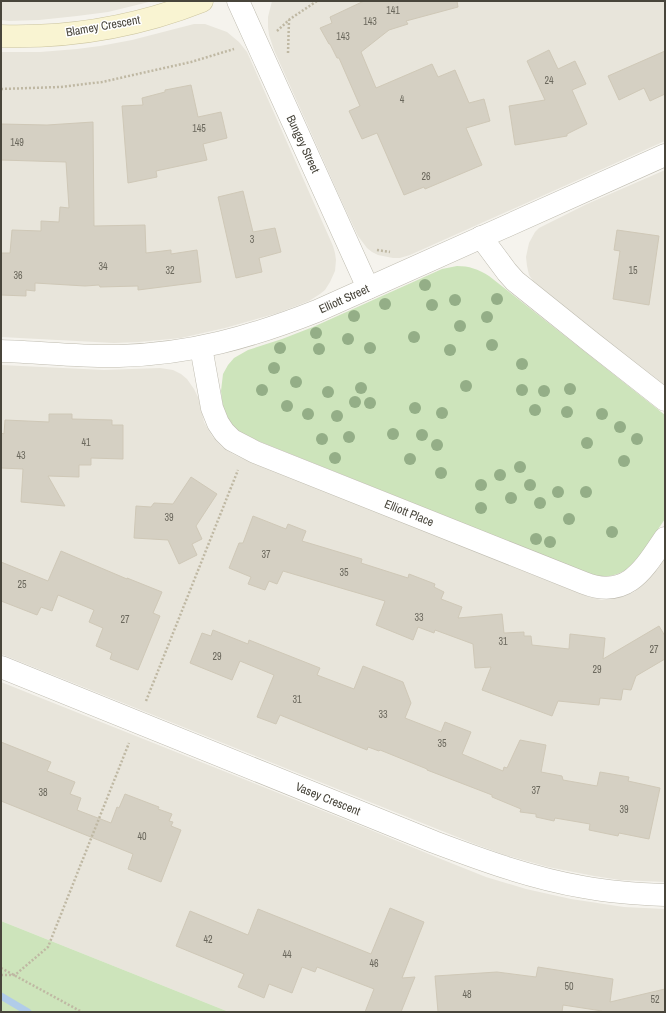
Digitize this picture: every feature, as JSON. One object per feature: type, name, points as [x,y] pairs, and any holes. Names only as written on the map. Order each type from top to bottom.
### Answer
[{"type":"street","name":"Blamey Crescent","points":[[1,36],[52,35],[103,28],[142,20],[202,1]]},
{"type":"street","name":"Bungey Street","points":[[238,1],[368,288]]},
{"type":"street","name":"Elliott Street","points":[[1,351],[118,356],[163,353],[201,347],[241,338],[317,311],[665,155]]},
{"type":"street","points":[[481,237],[515,281],[665,400]]},
{"type":"street","name":"Elliott Place","points":[[201,347],[215,418],[228,436],[236,443],[247,448],[562,574],[596,586],[606,588],[617,587],[631,580],[643,568],[665,538]]},
{"type":"street","name":"Vasey Crescent","points":[[1,667],[426,839],[498,865],[545,879],[583,887],[625,893],[665,895]]},
{"type":"path","points":[[1,89],[60,87],[102,82],[191,62],[274,35],[290,20],[317,1]]},
{"type":"path","points":[[1,975],[15,975],[48,947],[247,448]]},
{"type":"path","points":[[1,968],[82,1012]]},
{"type":"shaded area","points":[[1,1],[153,1],[108,12],[39,20],[9,21],[1,20]]},
{"type":"shaded area","points":[[272,1],[665,1],[665,141],[410,255],[400,258],[393,258],[378,255],[367,248],[358,236],[274,50],[268,27],[268,17]]},
{"type":"shaded area","points":[[194,24],[205,24],[227,32],[239,42],[247,52],[333,246],[336,260],[335,271],[330,282],[325,290],[309,301],[278,313],[225,328],[181,338],[114,343],[1,337],[1,52],[40,52],[100,46],[132,40]]},
{"type":"shaded area","points":[[665,170],[665,388],[534,282],[529,275],[526,257],[529,243],[539,228],[587,204]]},
{"type":"shaded area","points":[[1,365],[104,370],[160,368],[173,370],[187,379],[194,389],[199,399],[204,422],[212,436],[222,447],[233,454],[589,597],[602,600],[611,599],[634,592],[649,579],[665,557],[665,882],[620,880],[594,876],[548,867],[505,855],[1,654]]},
{"type":"shaded area","points":[[1,682],[486,877],[526,889],[571,899],[624,907],[665,909],[665,1012],[229,1012],[1,921]]},
{"type":"green space","points":[[457,266],[473,268],[489,276],[665,415],[665,519],[637,560],[624,571],[603,577],[588,573],[246,436],[233,427],[224,412],[221,391],[223,374],[234,358],[248,350],[313,327],[442,269]]},
{"type":"green space","points":[[1,921],[229,1012],[1,1012]]},
{"type":"building","points":[[364,1],[457,1],[458,7],[406,21],[408,24],[389,30],[361,52],[376,88],[432,64],[438,77],[455,70],[469,103],[484,99],[490,121],[466,128],[482,165],[425,189],[424,187],[404,195],[377,133],[362,139],[349,111],[360,106],[339,58],[337,58],[320,28],[332,23],[330,17]]},
{"type":"building","points":[[549,50],[558,69],[575,61],[586,84],[572,90],[587,124],[567,134],[567,136],[515,145],[509,106],[545,100],[527,61]]},
{"type":"building","points":[[665,51],[665,94],[650,101],[644,88],[619,100],[608,76]]},
{"type":"building","points":[[191,85],[198,117],[221,112],[227,138],[203,144],[207,160],[156,171],[157,177],[128,183],[122,106],[143,105],[142,98],[165,92],[165,90]]},
{"type":"building","points":[[93,122],[94,226],[145,225],[146,253],[171,250],[171,254],[197,250],[201,282],[138,290],[138,286],[100,287],[99,285],[85,286],[35,283],[35,291],[26,290],[26,296],[1,295],[1,253],[10,253],[12,230],[41,231],[41,221],[59,222],[60,207],[69,208],[66,162],[1,160],[1,124],[47,125]]},
{"type":"building","points":[[243,191],[253,232],[275,228],[281,252],[259,258],[262,272],[236,278],[218,197]]},
{"type":"building","points":[[617,230],[659,236],[649,305],[613,299],[620,251],[614,250]]},
{"type":"building","points":[[49,414],[72,414],[72,419],[112,420],[112,425],[123,425],[123,459],[91,458],[91,465],[79,465],[79,477],[48,476],[65,506],[21,502],[23,469],[1,468],[1,433],[4,434],[5,420],[49,422]]},
{"type":"building","points":[[191,477],[217,494],[196,526],[202,539],[192,544],[197,555],[179,564],[168,540],[134,538],[136,506],[151,507],[154,503],[173,504]]},
{"type":"building","points":[[253,516],[286,529],[288,524],[306,531],[302,541],[362,559],[361,563],[408,578],[409,574],[435,584],[434,587],[444,592],[441,599],[462,607],[458,618],[502,614],[504,633],[524,632],[524,636],[531,636],[532,645],[569,649],[570,634],[605,638],[603,659],[659,626],[665,636],[665,659],[636,676],[631,690],[623,689],[621,700],[600,698],[599,705],[558,701],[552,716],[482,690],[491,667],[475,668],[473,644],[435,630],[434,633],[418,627],[413,640],[376,625],[385,601],[283,571],[277,584],[269,581],[265,590],[248,584],[251,577],[229,568],[239,543],[243,543]]},
{"type":"building","points":[[61,551],[162,592],[153,613],[160,616],[138,670],[110,659],[112,653],[96,646],[103,628],[89,622],[94,610],[58,595],[52,611],[41,607],[37,615],[1,601],[1,562],[48,581]]},
{"type":"building","points":[[213,630],[248,644],[249,640],[320,668],[317,675],[354,689],[363,666],[403,682],[411,703],[405,718],[441,732],[445,722],[471,732],[462,754],[503,771],[504,767],[507,768],[520,740],[546,745],[541,772],[562,776],[563,780],[597,786],[600,772],[629,777],[628,781],[660,788],[649,839],[619,833],[618,836],[589,830],[590,824],[555,818],[554,821],[536,817],[536,814],[520,812],[521,809],[492,797],[492,795],[380,750],[379,751],[368,747],[367,750],[280,715],[276,724],[257,717],[274,675],[240,661],[232,680],[190,663],[202,633],[211,636]]},
{"type":"building","points":[[1,742],[51,762],[47,771],[75,782],[70,794],[81,798],[77,810],[111,823],[117,807],[119,808],[125,794],[159,807],[158,809],[172,814],[169,821],[173,822],[171,826],[181,830],[161,882],[128,869],[133,854],[1,801]]},
{"type":"building","points":[[390,908],[424,922],[402,978],[415,977],[401,1012],[365,1012],[374,989],[317,967],[315,972],[302,967],[292,993],[269,984],[264,998],[238,987],[244,974],[176,946],[190,911],[248,935],[258,909],[371,954]]},
{"type":"building","points":[[538,967],[613,979],[610,1002],[665,989],[665,1012],[602,1012],[563,1005],[562,1012],[438,1012],[435,976],[497,972],[536,977]]},
{"type":"waterway","points":[[1,996],[28,1012]]}]
